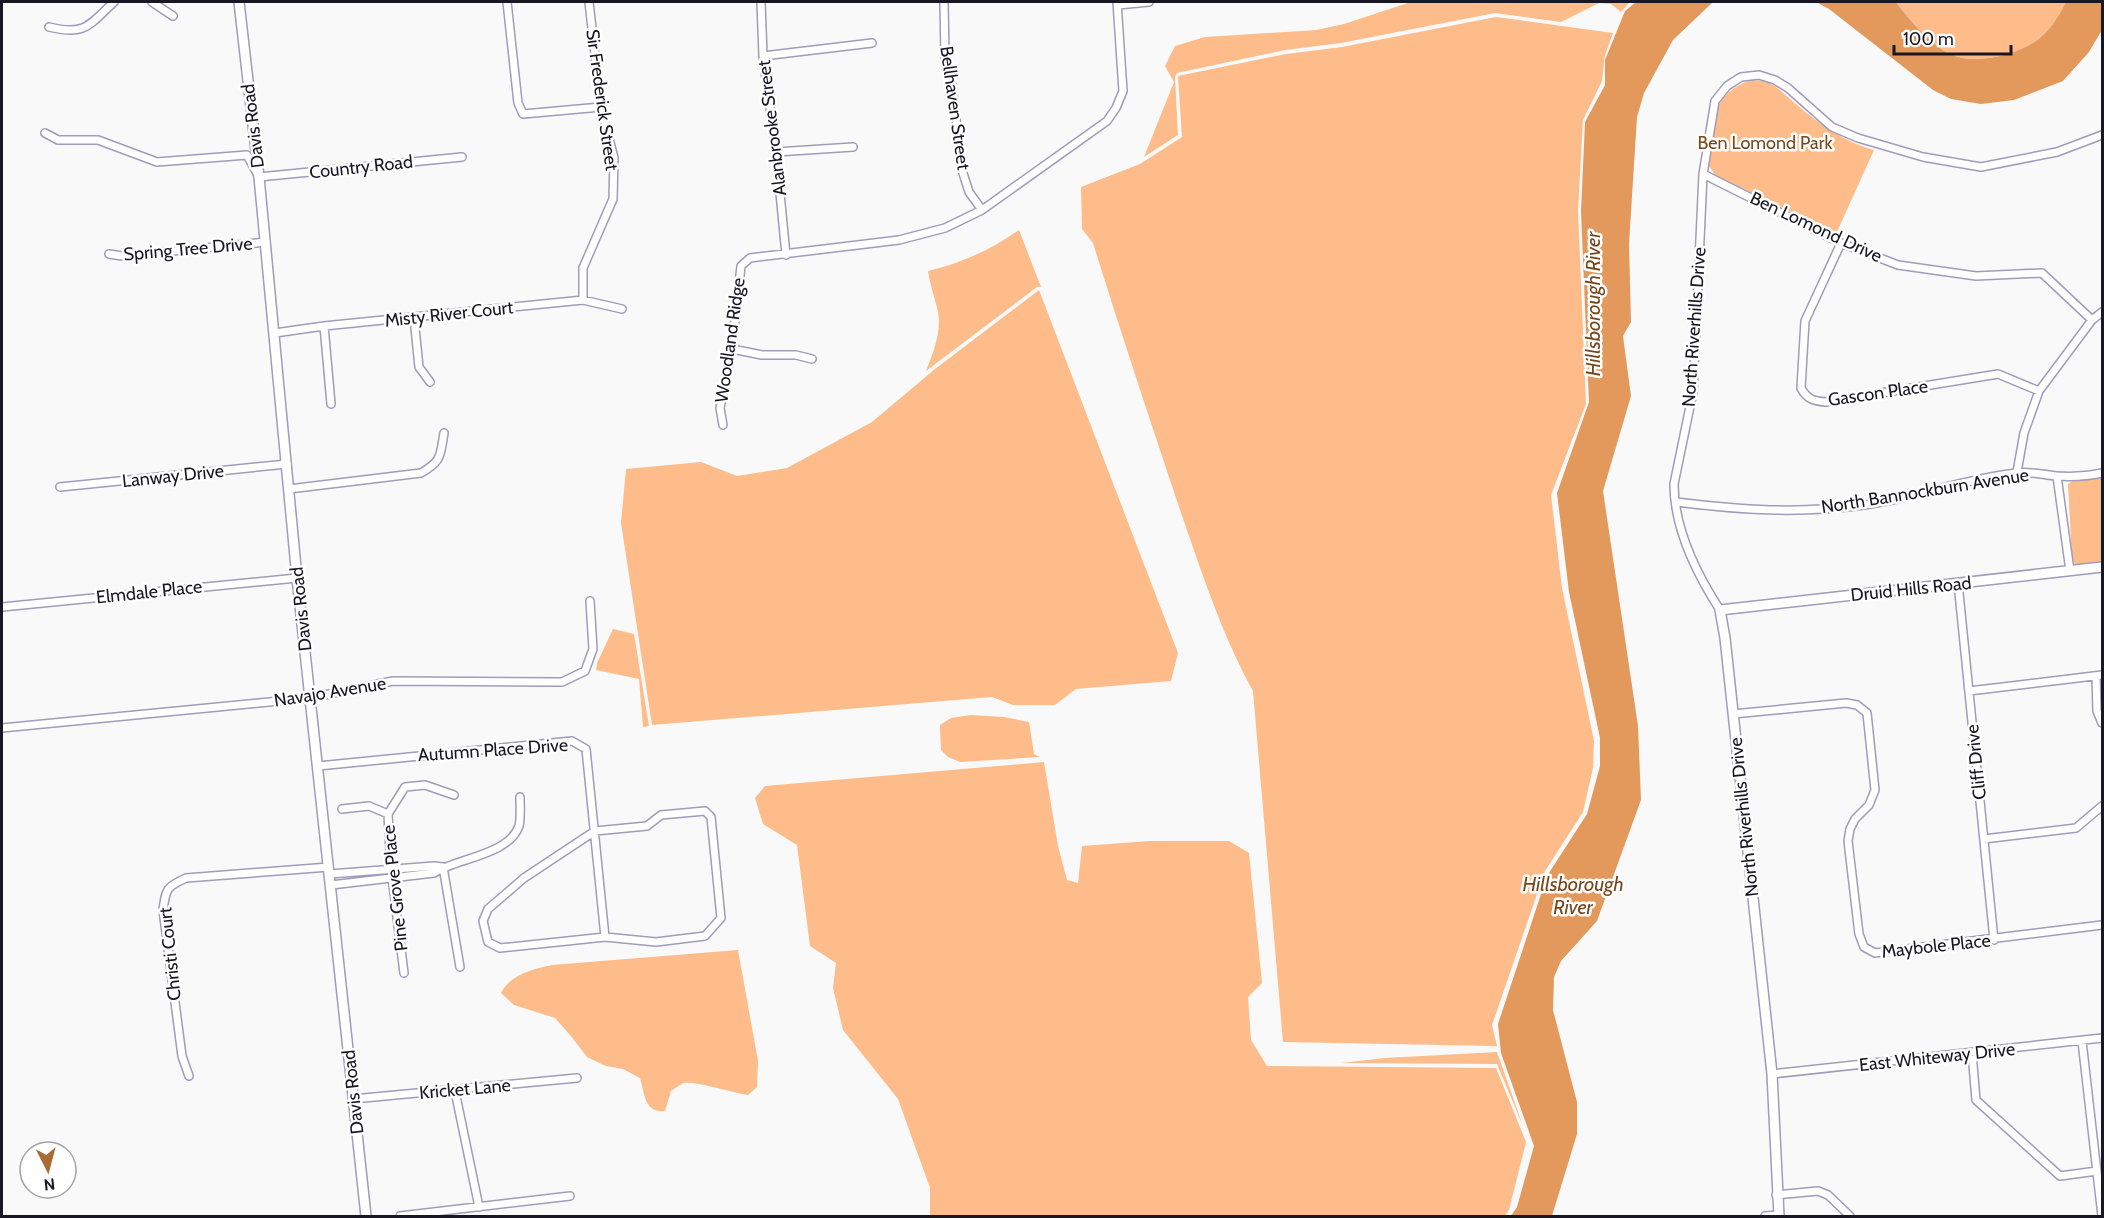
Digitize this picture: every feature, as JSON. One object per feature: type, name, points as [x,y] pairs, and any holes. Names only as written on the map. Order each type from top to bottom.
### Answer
[{"type":"street","points":[[49,27],[65,31],[84,29],[114,2]]},
{"type":"street","points":[[152,2],[173,16]]},
{"type":"street","name":"Davis Road","points":[[239,2],[276,333],[297,578],[366,1216]]},
{"type":"street","points":[[507,2],[518,103],[523,114],[601,107]]},
{"type":"street","name":"Sir Frederick Street","points":[[583,300],[583,268],[613,199],[614,158],[601,107],[589,2]]},
{"type":"street","name":"Alanbrooke Street","points":[[760,2],[763,56],[776,152],[786,255]]},
{"type":"street","name":"Bellhaven Street","points":[[944,2],[945,57],[952,86],[962,170],[969,192],[982,210]]},
{"type":"street","points":[[1117,3],[1149,2]]},
{"type":"street","name":"Woodland Ridge","points":[[723,425],[720,408],[732,349],[741,266],[750,258],[899,240],[945,228],[982,210],[1107,120],[1116,108],[1123,91],[1117,3]]},
{"type":"street","points":[[763,56],[872,43]]},
{"type":"street","name":"North Riverhills Drive","points":[[1778,1216],[1772,1074],[1720,610],[1706,589],[1683,535],[1674,484],[1693,392],[1703,174],[1715,101],[1727,86],[1741,77],[1759,75],[1775,80],[1788,88],[1832,127],[1858,138],[1923,157],[1981,167],[2057,152],[2103,135]]},
{"type":"street","points":[[45,133],[58,140],[98,140],[157,162],[247,155],[259,177]]},
{"type":"street","points":[[776,152],[853,147]]},
{"type":"street","name":"Country Road","points":[[259,177],[462,157]]},
{"type":"street","name":"Ben Lomond Drive","points":[[1703,174],[1841,243],[1898,265],[1976,276],[2042,273],[2092,320]]},
{"type":"street","name":"Spring Tree Drive","points":[[109,254],[122,256],[266,242]]},
{"type":"street","name":"Gascon Place","points":[[1841,243],[1805,321],[1801,388],[1805,396],[1813,401],[1826,402],[1998,374],[2039,391]]},
{"type":"street","name":"Misty River Court","points":[[276,333],[324,326],[583,300],[622,309]]},
{"type":"street","points":[[2017,472],[2024,433],[2039,391],[2092,320],[2103,312]]},
{"type":"street","points":[[414,318],[419,368],[430,382]]},
{"type":"street","points":[[324,326],[331,404]]},
{"type":"street","points":[[732,349],[762,355],[796,355],[812,359]]},
{"type":"street","points":[[289,489],[421,473],[440,458],[444,433]]},
{"type":"street","name":"Lanway Drive","points":[[60,487],[287,464]]},
{"type":"street","name":"North Bannockburn Avenue","points":[[1676,502],[1748,510],[1813,510],[1876,503],[1951,484],[2017,472],[2057,476],[2088,476],[2103,473]]},
{"type":"street","points":[[2057,476],[2070,571]]},
{"type":"street","name":"Druid Hills Road","points":[[1720,610],[2103,567]]},
{"type":"street","name":"Elmdale Place","points":[[2,607],[297,578]]},
{"type":"street","name":"Cliff Drive","points":[[1958,583],[1994,940]]},
{"type":"street","name":"Navajo Avenue","points":[[2,728],[310,699],[393,681],[562,682],[585,671],[593,649],[590,601]]},
{"type":"street","points":[[1969,691],[2099,675],[2097,711],[2103,723]]},
{"type":"street","name":"Maybole Place","points":[[1733,714],[1846,703],[1857,705],[1867,713],[1875,790],[1869,804],[1855,819],[1848,841],[1859,934],[1864,947],[1875,953],[2103,925]]},
{"type":"street","name":"Autumn Place Drive","points":[[318,766],[572,741],[586,749],[605,937]]},
{"type":"street","points":[[388,814],[405,787],[425,785],[454,795]]},
{"type":"street","points":[[331,885],[434,873],[443,867],[485,854],[505,843],[519,826],[520,797]]},
{"type":"street","name":"Pine Grove Place","points":[[342,809],[369,806],[388,814],[392,879],[404,973]]},
{"type":"street","points":[[1984,839],[2076,828],[2103,806]]},
{"type":"street","points":[[705,811],[711,817],[720,918],[705,936],[656,942],[605,937],[500,948],[488,942],[483,921],[488,909],[524,878],[595,831],[646,826],[661,815],[705,811]]},
{"type":"street","points":[[443,867],[460,967]]},
{"type":"street","name":"Christi Court","points":[[189,1076],[182,1056],[163,910],[165,895],[171,885],[186,878],[443,867]]},
{"type":"street","name":"East Whiteway Drive","points":[[1772,1074],[2103,1038]]},
{"type":"street","points":[[2082,1041],[2102,1216]]},
{"type":"street","points":[[1972,1053],[1976,1100],[2060,1176],[2097,1171]]},
{"type":"street","name":"Kricket Lane","points":[[353,1099],[577,1078]]},
{"type":"street","points":[[455,1091],[478,1207]]},
{"type":"street","points":[[1776,1195],[1818,1191],[1828,1195],[1850,1216]]},
{"type":"street","points":[[400,1216],[570,1196]]},
{"type":"street","points":[[1765,1216],[1778,1216]]},
{"type":"green space","points":[[1411,2],[1630,2],[1621,12],[1611,4],[1599,3],[1561,22],[1495,13],[1341,43],[1285,50],[1177,73],[1175,77],[1178,135],[1144,157],[1174,82],[1165,66],[1175,46],[1205,37],[1316,30],[1344,24]]},
{"type":"green space","points":[[1896,2],[2066,2],[2053,23],[2036,41],[2005,55],[1969,59],[1958,57],[1941,49],[1919,30]]},
{"type":"green space","points":[[1496,17],[1613,33],[1605,55],[1602,81],[1583,120],[1578,211],[1586,404],[1551,495],[1562,588],[1594,741],[1593,768],[1583,812],[1545,871],[1492,1025],[1497,1046],[1283,1042],[1253,691],[1230,645],[1211,599],[1093,243],[1082,229],[1081,187],[1140,164],[1182,137],[1178,76],[1286,54],[1342,47]]},
{"type":"green space","name":"Ben Lomond Park","points":[[1751,80],[1766,81],[1775,86],[1833,132],[1874,150],[1836,234],[1715,175],[1709,166],[1718,107],[1732,90]]},
{"type":"green space","points":[[1019,230],[1041,287],[1037,287],[926,371],[939,327],[938,312],[928,271],[975,255]]},
{"type":"green space","points":[[1039,290],[1178,653],[1171,681],[1076,689],[1055,705],[1013,705],[992,697],[652,725],[621,523],[626,469],[701,462],[737,476],[787,468],[872,422],[935,369]]},
{"type":"green space","points":[[2102,477],[2102,564],[2081,566],[2075,564],[2072,558],[2068,484],[2074,480]]},
{"type":"green space","points":[[613,629],[634,634],[649,726],[643,727],[639,679],[596,670]]},
{"type":"green space","points":[[971,715],[1004,717],[1029,722],[1034,754],[1040,757],[960,762],[948,757],[941,750],[940,725],[951,718]]},
{"type":"green space","points":[[1044,762],[1058,846],[1067,880],[1078,883],[1082,846],[1150,841],[1229,841],[1249,853],[1262,983],[1248,997],[1251,1040],[1267,1066],[1496,1068],[1526,1142],[1509,1210],[1505,1216],[930,1216],[930,1188],[898,1099],[843,1030],[833,988],[836,963],[810,946],[797,845],[763,824],[755,798],[765,786]]},
{"type":"green space","points":[[738,950],[758,1061],[757,1087],[748,1095],[684,1083],[671,1091],[665,1111],[658,1111],[649,1106],[640,1078],[623,1069],[606,1066],[587,1057],[555,1018],[514,1005],[501,993],[517,977],[552,965]]},
{"type":"green space","points":[[1497,1052],[1523,1126],[1497,1064],[1341,1063],[1385,1058]]},
{"type":"water","name":"Hillsborough River","points":[[1636,2],[1713,2],[1673,40],[1644,93],[1637,117],[1629,244],[1631,322],[1623,336],[1631,396],[1603,491],[1638,726],[1641,800],[1597,921],[1561,961],[1554,977],[1553,1010],[1577,1102],[1577,1134],[1552,1216],[1511,1216],[1517,1207],[1534,1146],[1501,1053],[1498,1024],[1547,876],[1587,814],[1600,766],[1600,738],[1569,592],[1557,493],[1589,402],[1581,211],[1585,122],[1605,85],[1605,60],[1625,11]]},
{"type":"water","points":[[1816,2],[1896,2],[1926,37],[1948,53],[1969,59],[2005,55],[2036,41],[2057,18],[2066,2],[2102,2],[2102,30],[2089,52],[2063,81],[2014,100],[1981,104],[1951,99],[1933,90],[1829,9]]}]
